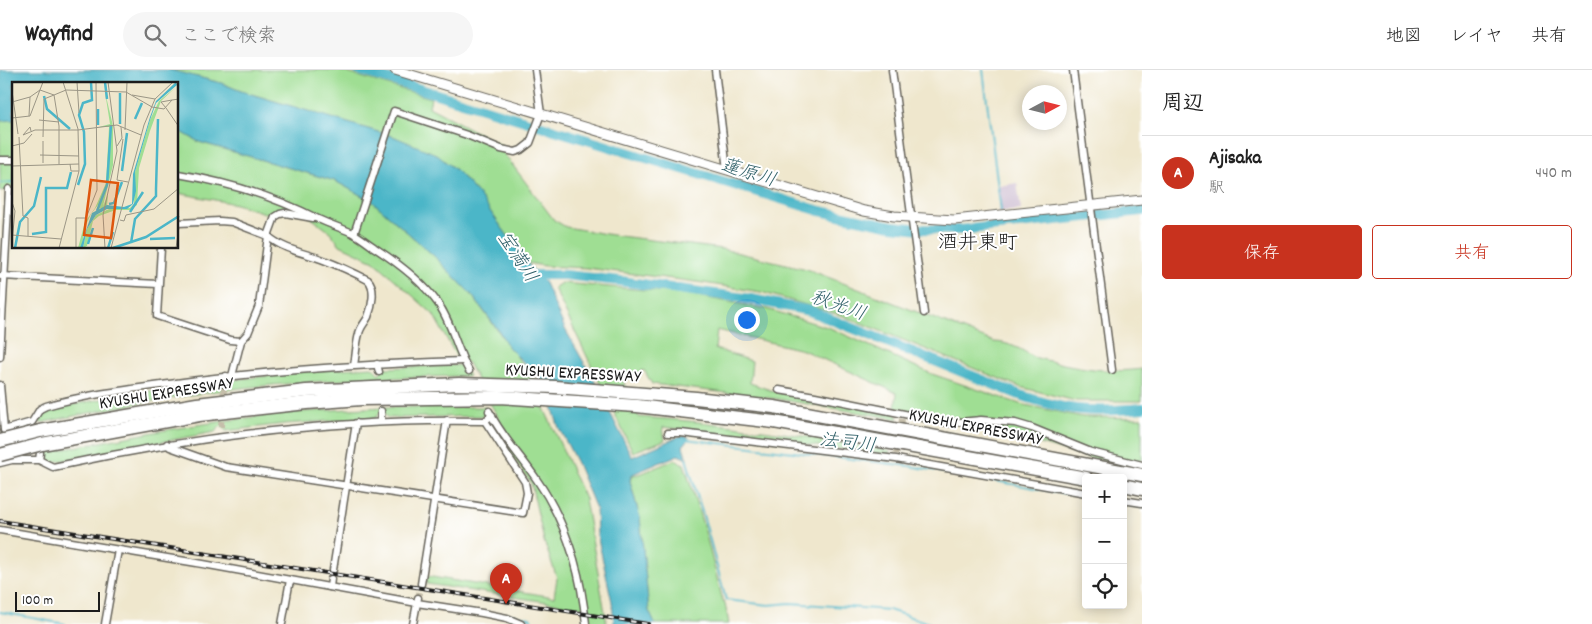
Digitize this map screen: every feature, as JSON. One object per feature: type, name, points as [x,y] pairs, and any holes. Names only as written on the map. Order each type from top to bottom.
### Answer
[{"type":"highway","name":"KYUSHU EXPRESSWAY","points":[[0,441],[36,426],[254,396],[359,388],[633,392],[774,407],[1142,475]]},
{"type":"highway","name":"KYUSHU EXPRESSWAY","points":[[0,455],[42,444],[199,415],[290,404],[499,391],[774,422],[1082,477]]},
{"type":"highway","points":[[1127,488],[1141,498]]},
{"type":"street","points":[[395,70],[864,211],[954,220],[1142,200]]},
{"type":"street","points":[[355,230],[394,111],[467,135],[501,149],[515,152],[530,143],[541,114],[535,70]]},
{"type":"street","points":[[714,70],[726,170]]},
{"type":"street","points":[[892,70],[924,313]]},
{"type":"street","points":[[1073,70],[1112,370]]},
{"type":"street","points":[[179,174],[266,195],[306,211],[318,218]]},
{"type":"street","points":[[0,357],[2,276],[9,189]]},
{"type":"street","points":[[224,384],[229,376],[241,341],[248,333],[259,306],[268,236],[275,217],[285,213],[318,218],[355,230],[393,260],[423,286],[443,310],[463,361],[469,371]]},
{"type":"street","points":[[179,223],[232,222],[268,236],[288,248],[347,269],[371,283],[373,294],[371,307],[359,333],[354,366]]},
{"type":"street","points":[[161,249],[157,316],[230,340],[241,341]]},
{"type":"street","points":[[2,276],[158,284]]},
{"type":"street","points":[[39,460],[40,453],[36,426],[40,409],[58,402],[134,388],[229,376],[377,364],[463,361]]},
{"type":"street","points":[[377,364],[378,372]]},
{"type":"street","points":[[0,386],[4,430],[36,426]]},
{"type":"street","points":[[779,390],[815,396],[903,417],[949,423],[981,420],[1015,423],[1091,452],[1142,465]]},
{"type":"street","points":[[381,411],[381,421]]},
{"type":"street","points":[[485,421],[490,413],[543,489],[562,523],[575,559],[586,624]]},
{"type":"street","points":[[421,584],[447,420]]},
{"type":"street","points":[[0,463],[12,460],[39,460],[53,467],[167,444],[286,428],[381,421],[485,421]]},
{"type":"street","points":[[167,444],[170,448],[226,467],[523,513],[527,493],[525,482],[485,421]]},
{"type":"street","points":[[333,570],[356,423]]},
{"type":"street","points":[[221,427],[221,436]]},
{"type":"street","points":[[668,433],[896,457],[1082,492]]},
{"type":"street","points":[[1127,500],[1141,498]]},
{"type":"street","points":[[0,530],[330,587],[418,600],[508,618],[521,624]]},
{"type":"street","points":[[105,624],[118,550]]},
{"type":"street","points":[[330,587],[331,578]]},
{"type":"street","points":[[282,624],[290,580]]},
{"type":"street","points":[[413,624],[418,600]]},
{"type":"shaded area","points":[[1017,183],[1021,210],[999,212],[999,186]]},
{"type":"green space","points":[[170,70],[338,70],[431,98],[429,107],[501,145],[505,155],[554,220],[566,227],[722,249],[807,269],[994,342],[1014,346],[1033,357],[1101,370],[1142,369],[1142,401],[1076,401],[1020,387],[841,315],[761,292],[587,268],[527,263],[478,194],[457,171],[395,137],[241,91],[221,83]]},
{"type":"green space","points":[[12,120],[12,190],[0,191],[0,121]]},
{"type":"green space","points":[[179,131],[199,142],[335,181],[373,202],[434,256],[471,294],[534,380],[543,406],[585,499],[607,624],[589,624],[587,608],[427,584],[426,576],[554,597],[557,578],[544,541],[531,483],[491,425],[499,419],[468,363],[457,357],[433,314],[374,261],[340,245],[330,232],[306,214],[276,209],[268,214],[236,204],[179,193]]},
{"type":"green space","points":[[561,283],[681,293],[767,309],[830,328],[932,374],[1020,404],[1083,417],[1142,418],[1142,460],[1139,459],[1133,465],[1090,458],[1015,437],[895,408],[897,393],[803,350],[717,330],[715,349],[752,361],[750,383],[776,392],[896,413],[898,419],[777,399],[652,384],[644,370],[622,379],[639,417],[702,422],[796,435],[890,451],[889,455],[663,427],[665,440],[633,452],[554,288]]},
{"type":"green space","points":[[462,365],[469,376],[355,379],[242,388],[141,403],[40,423],[40,416],[46,410],[122,395],[219,381],[224,387],[231,380],[309,371],[372,367],[379,374],[384,368]]},
{"type":"green space","points":[[383,407],[485,407],[485,416],[388,418],[382,410],[376,418],[284,424],[226,431],[221,426],[215,432],[54,462],[49,461],[45,453],[235,419],[299,412]]},
{"type":"green space","points":[[674,460],[684,464],[705,531],[729,624],[655,624],[649,611],[640,518],[630,481],[632,475],[640,474]]},
{"type":"water","name":"宝満川","points":[[0,70],[170,70],[221,83],[241,91],[395,137],[436,154],[457,171],[478,194],[527,263],[545,283],[565,329],[595,382],[632,457],[680,436],[688,436],[688,440],[683,446],[687,459],[678,455],[631,475],[630,481],[640,518],[649,611],[655,624],[614,624],[612,602],[597,534],[596,509],[577,463],[559,428],[551,403],[539,378],[509,348],[499,331],[471,294],[434,256],[373,202],[335,181],[199,142],[179,131],[179,82],[12,82],[12,120],[0,121]]},
{"type":"waterway","name":"蓮原川","points":[[358,70],[820,211],[892,226],[960,230],[1142,211]]},
{"type":"waterway","points":[[983,70],[1001,211]]},
{"type":"waterway","points":[[0,183],[12,182]]},
{"type":"waterway","name":"秋光川","points":[[524,275],[565,275],[620,281],[751,299],[810,311],[1041,402],[1084,410],[1142,408]]},
{"type":"waterway","name":"法司川","points":[[685,439],[909,466],[1082,496]]},
{"type":"waterway","points":[[686,458],[726,600],[769,605],[790,603],[889,610],[932,624]]},
{"type":"waterway","name":"法司川","points":[[1127,505],[1142,507]]},
{"type":"waterway","points":[[0,612],[65,624]]},
{"type":"waterway","points":[[507,614],[530,618],[534,624]]},
{"type":"tunnel","points":[[223,403],[224,384]]},
{"type":"tunnel","points":[[221,427],[222,412]]},
{"type":"tunnel","points":[[900,433],[902,419]]},
{"type":"tunnel","points":[[896,454],[898,443]]},
{"type":"tunnel","points":[[418,598],[421,584]]},
{"type":"railway","points":[[0,521],[648,624]]},
{"type":"place","name":"Ajisaka","points":[[506,604]]},
{"type":"district","name":"酒井東町","points":[[978,241]]}]
